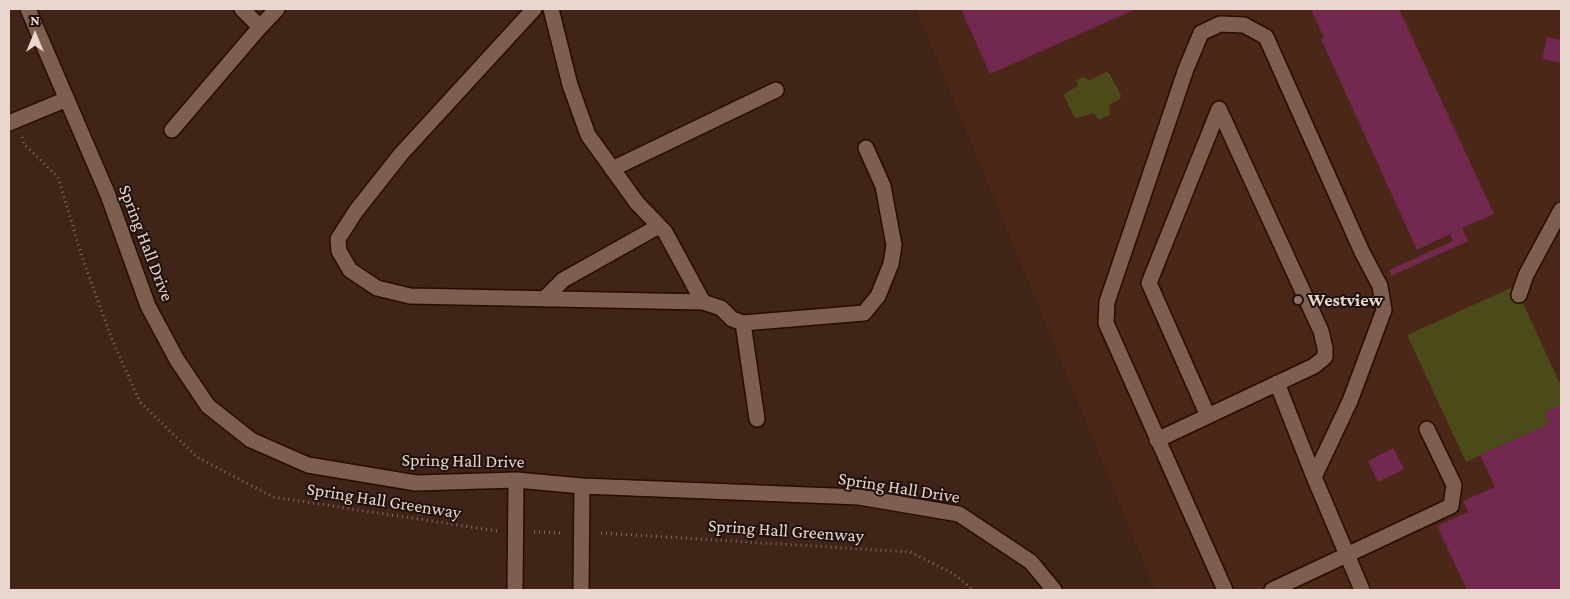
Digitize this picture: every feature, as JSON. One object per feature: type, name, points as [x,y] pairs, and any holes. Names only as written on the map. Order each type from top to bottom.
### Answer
[{"type":"street","name":"Spring Hall Drive","points":[[28,9],[108,195],[148,306],[176,360],[208,406],[251,440],[308,465],[416,483],[516,480],[582,486],[859,497],[959,514],[1031,562],[1054,590]]},
{"type":"street","points":[[242,9],[260,27]]},
{"type":"street","points":[[172,130],[277,9]]},
{"type":"street","points":[[534,9],[401,154],[356,211],[338,239],[339,251],[350,270],[377,288],[410,296],[703,302],[721,308],[732,319],[743,323],[864,313],[878,296],[891,264],[894,245],[883,186],[866,148]]},
{"type":"street","points":[[551,9],[570,85],[588,135],[637,203],[665,232],[703,302]]},
{"type":"street","points":[[1225,590],[1106,324],[1107,302],[1186,69],[1201,34],[1220,24],[1244,25],[1266,37],[1358,243],[1380,286],[1384,310],[1350,400],[1314,477]]},
{"type":"street","points":[[612,169],[776,90]]},
{"type":"street","points":[[12,121],[67,99]]},
{"type":"street","points":[[1157,440],[1208,416],[1277,383],[1314,366],[1325,357],[1321,331],[1219,108],[1149,283],[1208,416]]},
{"type":"street","points":[[1519,295],[1526,275],[1561,210]]},
{"type":"street","points":[[544,299],[563,280],[659,226]]},
{"type":"street","points":[[743,323],[756,419]]},
{"type":"street","points":[[1277,383],[1346,555],[1362,590]]},
{"type":"street","points":[[1272,590],[1451,506],[1454,485],[1427,429]]},
{"type":"street","points":[[515,590],[516,480]]},
{"type":"street","points":[[581,590],[582,486]]},
{"type":"path","name":"Spring Hall Greenway","points":[[12,121],[24,144],[58,177],[83,260],[109,333],[140,402],[196,457],[273,497],[490,531],[581,533],[910,552],[954,574],[973,590]]},
{"type":"shaded area","name":"Westview","points":[[916,9],[1561,9],[1561,590],[1155,590]]},
{"type":"shaded area","points":[[1106,72],[1109,73],[1121,95],[1120,99],[1109,105],[1110,115],[1099,120],[1094,113],[1077,118],[1074,116],[1064,96],[1065,93],[1078,86],[1077,80],[1083,77],[1090,80]]},
{"type":"shaded area","points":[[1515,286],[1561,386],[1561,406],[1545,413],[1551,423],[1466,462],[1407,335]]},
{"type":"building","points":[[961,9],[1136,9],[990,74]]},
{"type":"building","points":[[1311,9],[1399,9],[1494,214],[1462,228],[1468,241],[1391,276],[1389,270],[1453,241],[1450,234],[1417,250],[1321,39],[1324,38]]},
{"type":"building","points":[[1547,37],[1561,40],[1561,63],[1542,59]]},
{"type":"building","points":[[1561,405],[1561,590],[1467,590],[1437,526],[1468,512],[1463,501],[1495,487],[1480,455],[1551,423],[1550,421],[1548,422],[1544,413]]},
{"type":"building","points":[[1393,448],[1404,469],[1378,482],[1368,461]]},
{"type":"place","name":"Westview","points":[[1298,300]]}]
